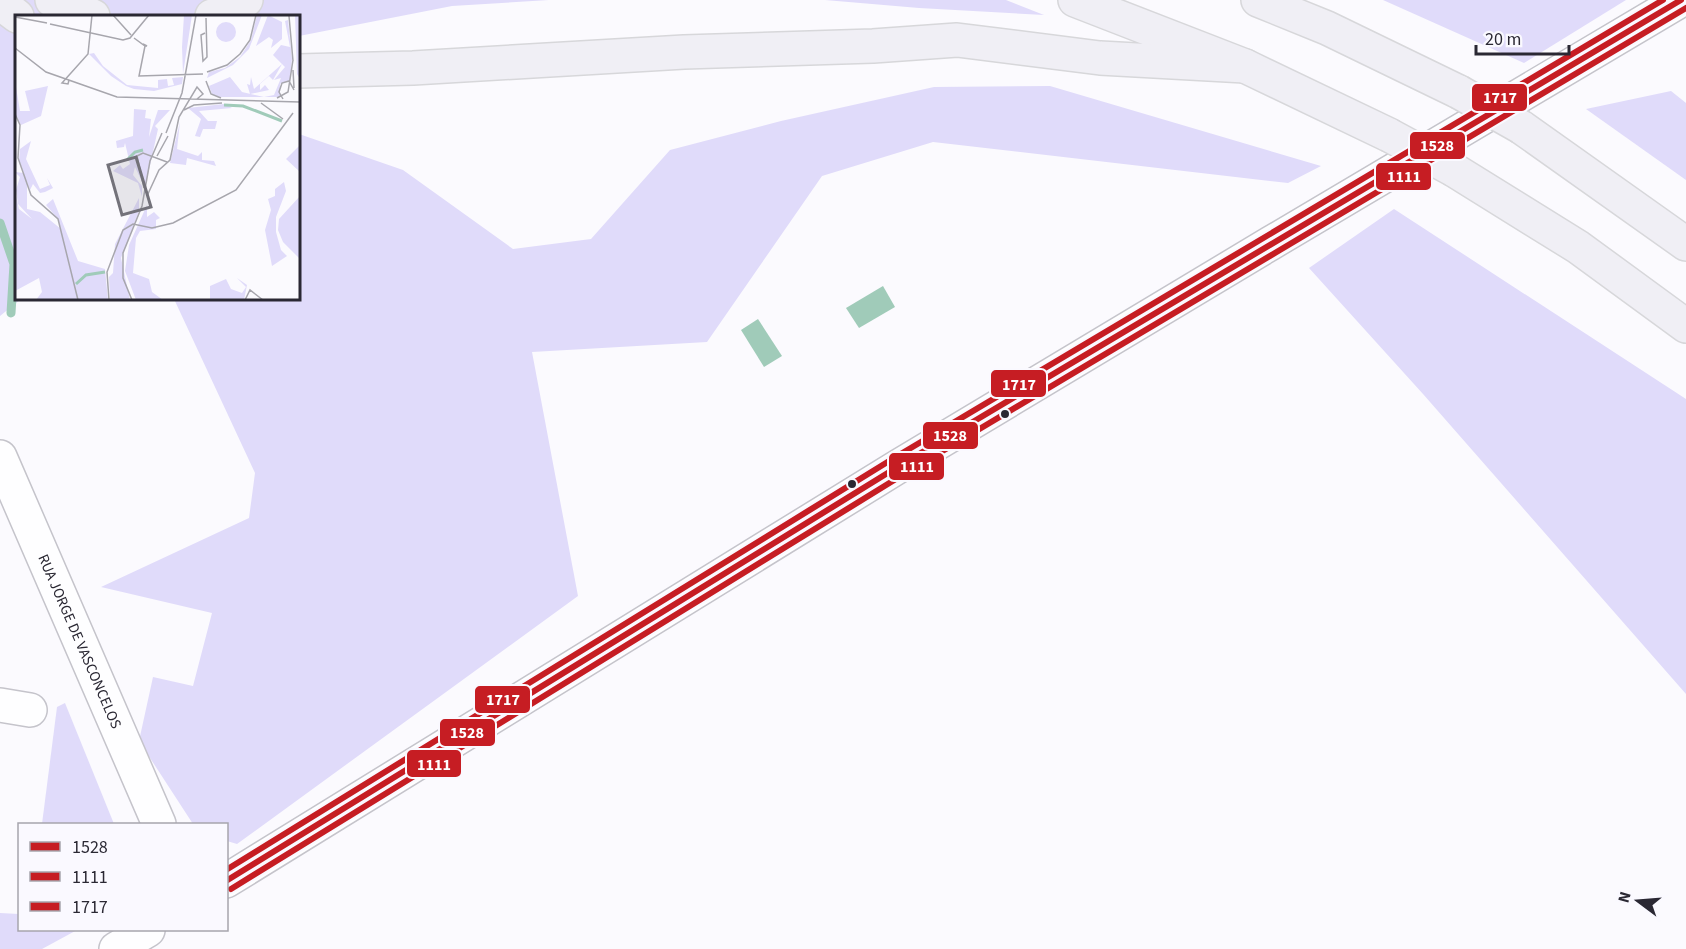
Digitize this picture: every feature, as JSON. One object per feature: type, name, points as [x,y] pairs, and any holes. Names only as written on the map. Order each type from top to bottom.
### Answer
[{"type":"highway","points":[[52,0],[90,15]]},
{"type":"highway","points":[[216,15],[229,12],[246,0]]},
{"type":"highway","points":[[1075,0],[1245,66],[1389,135],[1454,170],[1578,247],[1686,326]]},
{"type":"highway","points":[[1258,0],[1327,27],[1459,92],[1521,127],[1686,244]]},
{"type":"highway","points":[[1292,0],[1327,27]]},
{"type":"highway","points":[[0,3],[16,15]]},
{"type":"highway","points":[[300,71],[413,68],[684,51],[873,46],[957,40],[1100,58],[1245,66]]},
{"type":"street","points":[[228,880],[899,466],[1681,0]]},
{"type":"street","name":"RUA JORGE DE VASCONCELOS","points":[[0,457],[158,823]]},
{"type":"street","points":[[117,949],[146,931]]},
{"type":"shaded area","points":[[0,0],[549,0],[452,6],[300,36],[300,15],[15,15],[15,300],[20,300],[0,316]]},
{"type":"shaded area","points":[[825,0],[1006,0],[1044,15],[919,8]]},
{"type":"shaded area","points":[[1383,0],[1626,0],[1524,63]]},
{"type":"shaded area","points":[[1050,86],[1321,166],[1288,183],[933,142],[822,176],[707,342],[532,352],[578,596],[237,844],[228,841],[228,823],[192,823],[139,741],[153,677],[193,686],[212,613],[101,587],[249,518],[255,473],[174,300],[300,300],[300,134],[403,170],[513,249],[591,239],[670,150],[781,121],[934,87]]},
{"type":"shaded area","points":[[1671,91],[1686,103],[1686,180],[1586,109]]},
{"type":"shaded area","points":[[1394,209],[1686,399],[1686,694],[1423,394],[1309,268]]},
{"type":"shaded area","points":[[883,286],[895,307],[859,328],[846,308]]},
{"type":"shaded area","points":[[758,319],[782,356],[764,367],[741,330]]},
{"type":"shaded area","points":[[65,703],[114,823],[42,823],[57,707]]},
{"type":"shaded area","points":[[0,913],[18,914],[18,931],[75,931],[42,949],[0,949]]},
{"type":"waterway","points":[[0,223],[14,264],[11,313]]},
{"type":"transit line","name":"1717","points":[[228,869],[894,458],[1663,0]]},
{"type":"transit line","name":"1528","points":[[228,880],[899,466],[1681,0]]},
{"type":"transit line","name":"1111","points":[[231,889],[904,474],[1686,8]]}]
